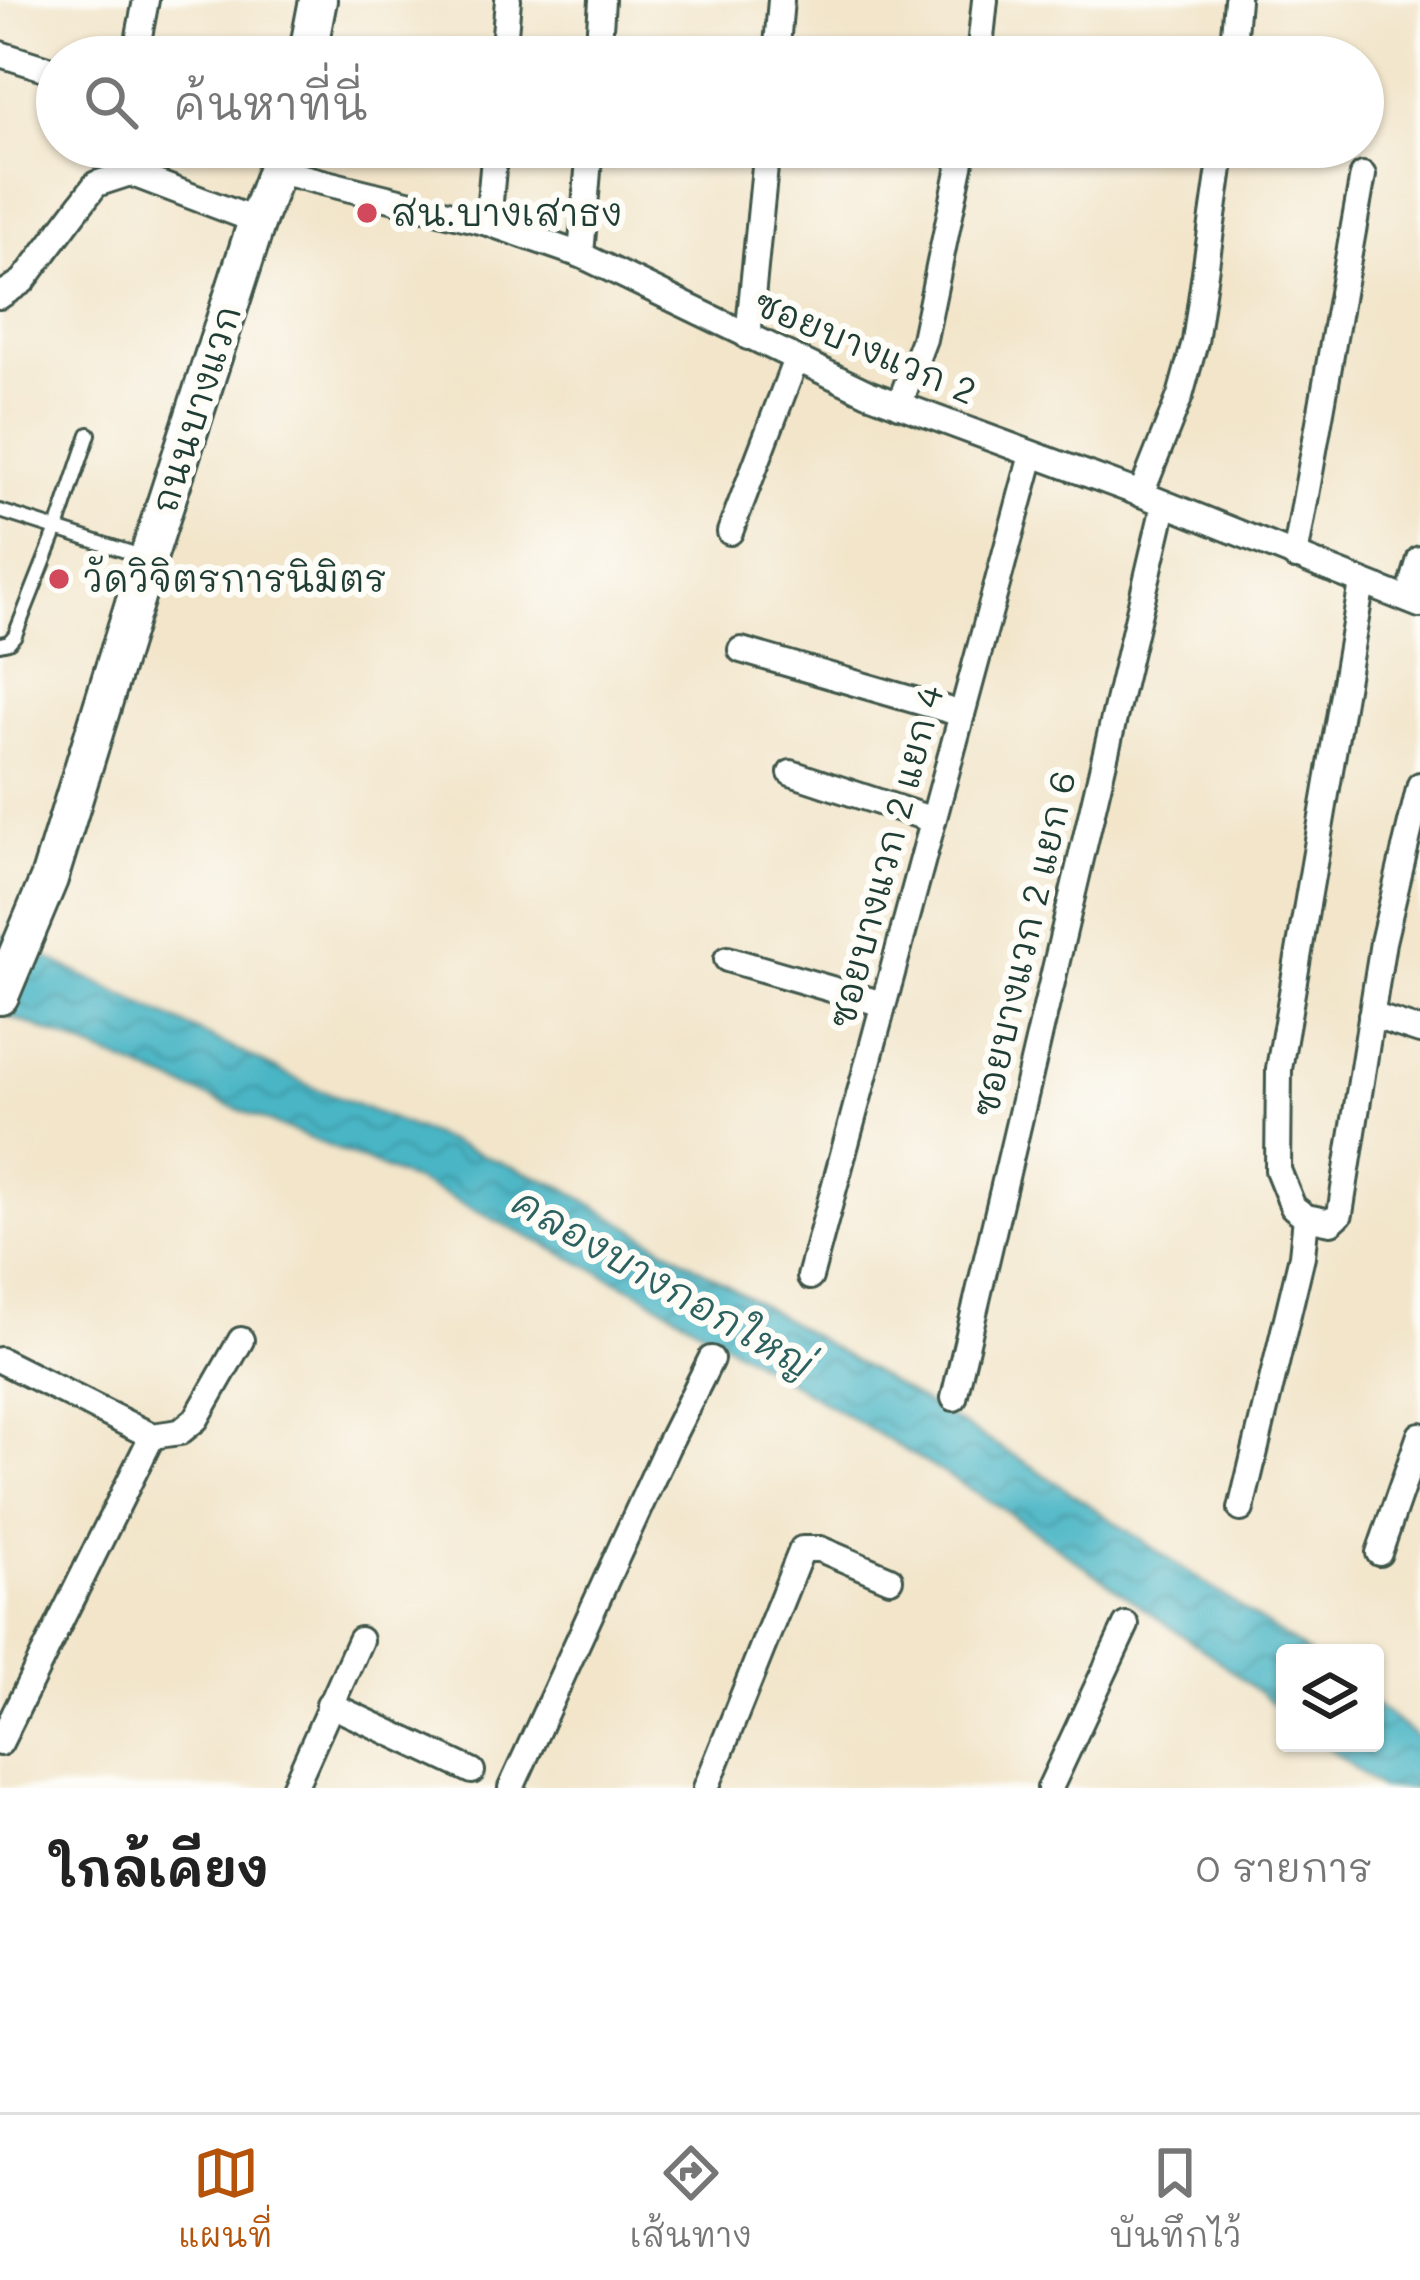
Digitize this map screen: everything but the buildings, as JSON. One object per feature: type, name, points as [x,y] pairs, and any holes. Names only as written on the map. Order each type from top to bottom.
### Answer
[{"type":"main road","points":[[311,36],[318,0]]},
{"type":"main road","name":"ถนนบางแวก","points":[[0,996],[50,880],[148,558],[278,168]]},
{"type":"street","points":[[139,36],[146,0]]},
{"type":"street","points":[[505,36],[508,0]]},
{"type":"street","points":[[599,36],[602,0]]},
{"type":"street","points":[[778,36],[781,0]]},
{"type":"street","points":[[981,36],[985,0]]},
{"type":"street","points":[[1234,36],[1238,0]]},
{"type":"street","points":[[0,54],[36,65]]},
{"type":"street","points":[[112,176],[114,168]]},
{"type":"street","name":"ซอยบางแวก 2","points":[[311,168],[581,254],[899,405],[1414,603]]},
{"type":"street","points":[[488,223],[493,168]]},
{"type":"street","points":[[581,254],[588,168]]},
{"type":"street","points":[[748,337],[765,168]]},
{"type":"street","points":[[899,405],[924,339],[960,168]]},
{"type":"street","name":"ซอยบางแวก 2 แยก 6","points":[[954,1398],[1153,500],[1196,342],[1220,168]]},
{"type":"street","points":[[0,296],[23,281],[96,184],[112,176],[130,173],[257,221]]},
{"type":"street","points":[[1295,557],[1364,176]]},
{"type":"street","points":[[730,532],[796,359]]},
{"type":"street","name":"ซอยบางแวก 2 แยก 4","points":[[810,1277],[1032,455]]},
{"type":"street","points":[[1414,603],[1420,559]]},
{"type":"street","points":[[1362,583],[1280,1069],[1278,1170],[1293,1207],[1306,1217],[1331,1222],[1340,1214],[1383,942],[1420,785]]},
{"type":"street","points":[[741,650],[962,714]]},
{"type":"street","points":[[791,773],[933,820]]},
{"type":"street","points":[[727,959],[884,1004]]},
{"type":"street","points":[[1371,1015],[1420,1031]]},
{"type":"street","points":[[1240,1509],[1302,1256],[1306,1217]]},
{"type":"street","points":[[0,1360],[152,1436],[180,1432],[196,1419],[241,1340]]},
{"type":"street","points":[[511,1788],[656,1468],[711,1359]]},
{"type":"street","points":[[1379,1553],[1420,1435]]},
{"type":"street","points":[[0,1743],[152,1436]]},
{"type":"street","points":[[706,1788],[802,1549],[820,1549],[890,1579]]},
{"type":"street","points":[[1050,1788],[1126,1625]]},
{"type":"street","points":[[294,1788],[360,1640]]},
{"type":"street","points":[[329,1704],[472,1771]]},
{"type":"lane","points":[[0,644],[16,635],[89,434]]},
{"type":"lane","points":[[0,511],[148,558]]},
{"type":"water","name":"คลองบางกอกใหญ่","points":[[0,935],[317,1089],[563,1187],[1033,1467],[1295,1644],[1276,1644],[1276,1706],[1000,1507],[641,1293],[427,1186],[0,1012]]},
{"type":"water","points":[[1384,1711],[1420,1740],[1420,1788],[1380,1788],[1334,1752],[1384,1752]]},
{"type":"place","name":"สน.บางเสาธง","points":[[367,213]]},
{"type":"place","name":"วัดวิจิตรการนิมิตร","points":[[59,579]]}]
